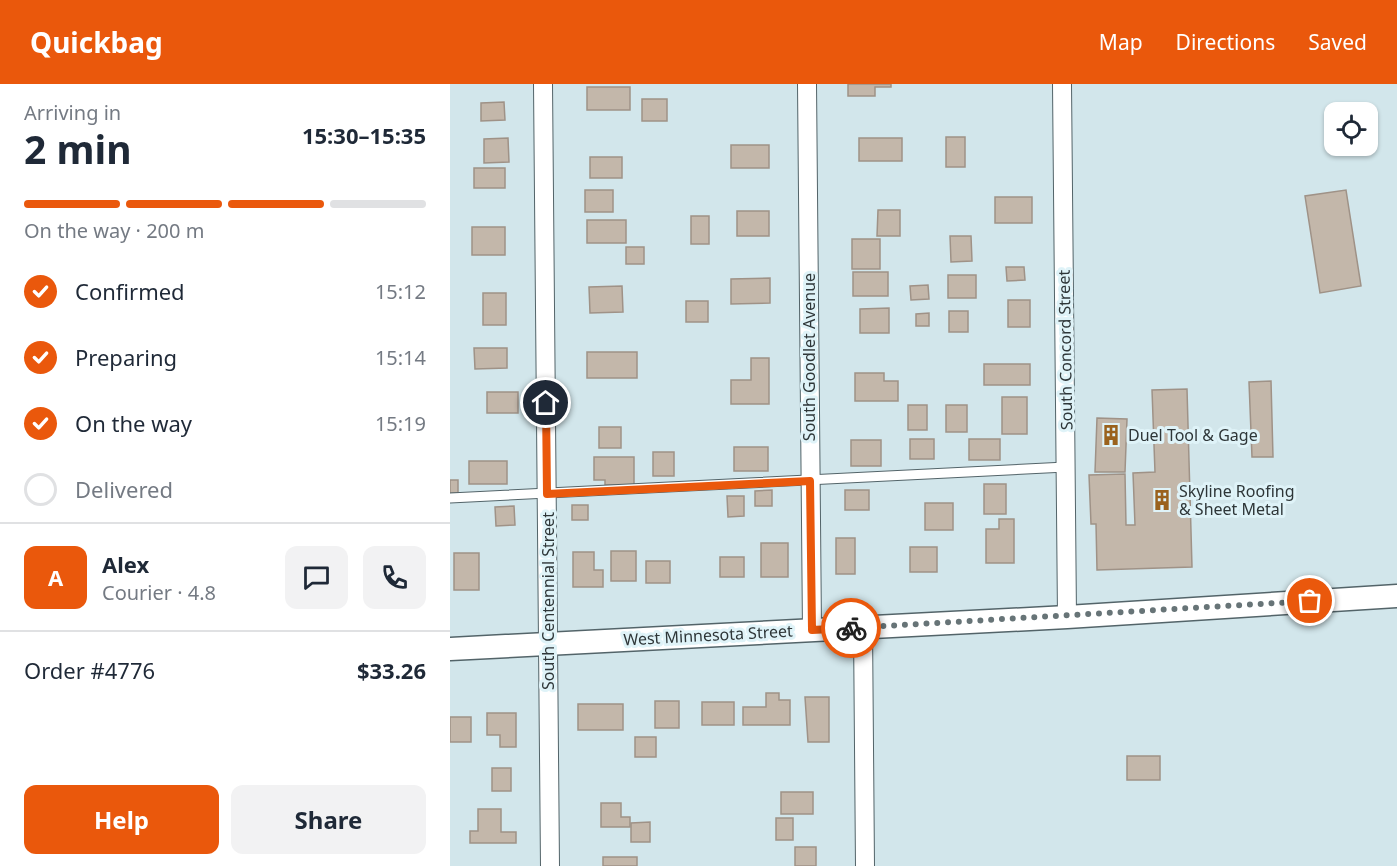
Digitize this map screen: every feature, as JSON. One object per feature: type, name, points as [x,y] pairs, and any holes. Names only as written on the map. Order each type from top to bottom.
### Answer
[{"type":"street","name":"South Centennial Street","points":[[543,84],[550,866]]},
{"type":"street","name":"South Goodlet Avenue","points":[[807,84],[812,630]]},
{"type":"street","name":"South Concord Street","points":[[1062,84],[1067,616]]},
{"type":"street","name":"West Minnesota Street","points":[[450,649],[1397,596]]},
{"type":"street","points":[[863,627],[865,866]]},
{"type":"lane","points":[[450,498],[1066,467]]},
{"type":"building","points":[[848,84],[891,84],[891,87],[875,87],[875,96],[848,96]]},
{"type":"building","points":[[587,87],[630,87],[630,110],[587,110]]},
{"type":"building","points":[[642,99],[667,99],[667,121],[642,121]]},
{"type":"building","points":[[504,102],[505,120],[481,121],[481,103]]},
{"type":"building","points":[[946,137],[965,137],[965,167],[946,167]]},
{"type":"building","points":[[508,138],[509,162],[484,163],[484,139]]},
{"type":"building","points":[[859,138],[902,138],[902,161],[859,161]]},
{"type":"building","points":[[731,145],[769,145],[769,168],[731,168]]},
{"type":"building","points":[[590,157],[622,157],[622,178],[590,178]]},
{"type":"building","points":[[474,168],[505,168],[505,188],[474,188]]},
{"type":"building","points":[[585,190],[613,190],[613,212],[585,212]]},
{"type":"building","points":[[1346,190],[1361,286],[1320,293],[1305,196]]},
{"type":"building","points":[[995,197],[1032,197],[1032,223],[995,223]]},
{"type":"building","points":[[878,210],[900,210],[900,236],[877,236]]},
{"type":"building","points":[[737,211],[769,211],[769,236],[737,236]]},
{"type":"building","points":[[691,216],[709,216],[709,244],[691,244]]},
{"type":"building","points":[[587,220],[626,220],[626,243],[587,243]]},
{"type":"building","points":[[472,227],[505,227],[505,255],[472,255]]},
{"type":"building","points":[[950,236],[971,236],[972,261],[951,262]]},
{"type":"building","points":[[852,239],[880,239],[880,269],[852,269]]},
{"type":"building","points":[[626,247],[644,247],[644,264],[626,264]]},
{"type":"building","points":[[1006,267],[1024,267],[1025,280],[1007,281]]},
{"type":"building","points":[[853,272],[888,272],[888,296],[853,296]]},
{"type":"building","points":[[948,275],[976,275],[976,298],[948,298]]},
{"type":"building","points":[[770,278],[770,303],[731,304],[731,279]]},
{"type":"building","points":[[928,285],[929,299],[911,300],[910,286]]},
{"type":"building","points":[[622,286],[623,312],[590,313],[589,287]]},
{"type":"building","points":[[483,293],[506,293],[506,325],[483,325]]},
{"type":"building","points":[[1008,300],[1030,300],[1030,327],[1008,327]]},
{"type":"building","points":[[686,301],[708,301],[708,322],[686,322]]},
{"type":"building","points":[[889,308],[889,333],[860,333],[860,309]]},
{"type":"building","points":[[949,311],[968,311],[968,332],[949,332]]},
{"type":"building","points":[[929,313],[929,326],[916,326],[916,314]]},
{"type":"building","points":[[474,348],[507,348],[507,368],[475,369]]},
{"type":"building","points":[[587,352],[637,352],[637,378],[587,378]]},
{"type":"building","points":[[751,358],[769,358],[769,404],[731,404],[731,380],[751,380]]},
{"type":"building","points":[[984,364],[1030,364],[1030,385],[984,385]]},
{"type":"building","points":[[855,373],[884,373],[884,381],[898,381],[898,401],[855,401]]},
{"type":"building","points":[[1271,381],[1273,457],[1252,457],[1249,382]]},
{"type":"building","name":"Skyline Roofing & Sheet Metal","points":[[1187,389],[1192,567],[1097,570],[1096,524],[1091,524],[1089,475],[1125,474],[1126,525],[1135,525],[1133,473],[1155,472],[1152,390]]},
{"type":"building","points":[[487,392],[518,392],[518,413],[487,413]]},
{"type":"building","points":[[1002,397],[1027,397],[1027,434],[1002,434]]},
{"type":"building","points":[[908,405],[927,405],[927,430],[908,430]]},
{"type":"building","points":[[946,405],[967,405],[967,432],[946,432]]},
{"type":"building","name":"Duel Tool & Gage","points":[[1097,418],[1127,419],[1125,472],[1095,472]]},
{"type":"building","points":[[599,427],[621,427],[621,448],[599,448]]},
{"type":"building","points":[[910,439],[934,439],[934,459],[910,459]]},
{"type":"building","points":[[969,439],[1000,439],[1000,460],[969,460]]},
{"type":"building","points":[[851,440],[881,440],[881,466],[851,466]]},
{"type":"building","points":[[734,447],[768,447],[768,471],[734,471]]},
{"type":"building","points":[[653,452],[674,452],[674,476],[653,476]]},
{"type":"building","points":[[594,457],[634,457],[634,485],[605,485],[605,480],[594,480]]},
{"type":"building","points":[[469,461],[507,461],[507,484],[469,484]]},
{"type":"building","points":[[450,480],[458,480],[458,493],[450,493]]},
{"type":"building","points":[[984,484],[1006,484],[1006,514],[984,514]]},
{"type":"building","points":[[772,490],[772,506],[755,506],[755,491]]},
{"type":"building","points":[[845,490],[869,490],[869,510],[845,510]]},
{"type":"building","points":[[727,496],[744,496],[744,516],[728,517]]},
{"type":"building","points":[[925,503],[953,503],[953,530],[925,530]]},
{"type":"building","points":[[572,505],[588,505],[588,520],[572,520]]},
{"type":"building","points":[[514,506],[515,525],[496,526],[495,507]]},
{"type":"building","points":[[999,519],[1014,519],[1014,563],[986,563],[986,529],[999,529]]},
{"type":"building","points":[[836,538],[855,538],[855,574],[836,574]]},
{"type":"building","points":[[761,543],[788,543],[788,577],[761,577]]},
{"type":"building","points":[[910,547],[937,547],[937,572],[910,572]]},
{"type":"building","points":[[611,551],[636,551],[636,581],[611,581]]},
{"type":"building","points":[[573,552],[594,552],[594,570],[603,570],[603,587],[573,587]]},
{"type":"building","points":[[454,553],[479,553],[479,590],[454,590]]},
{"type":"building","points":[[720,557],[744,557],[744,577],[720,577]]},
{"type":"building","points":[[646,561],[670,561],[670,583],[646,583]]},
{"type":"building","points":[[766,693],[779,693],[779,700],[790,700],[790,725],[743,725],[743,707],[766,707]]},
{"type":"building","points":[[805,697],[829,697],[829,742],[808,742]]},
{"type":"building","points":[[655,701],[679,701],[679,728],[655,728]]},
{"type":"building","points":[[702,702],[734,702],[734,725],[702,725]]},
{"type":"building","points":[[578,704],[623,704],[623,730],[578,730]]},
{"type":"building","points":[[487,713],[516,713],[516,747],[500,747],[500,735],[487,735]]},
{"type":"building","points":[[450,717],[471,717],[471,742],[450,742]]},
{"type":"building","points":[[635,737],[656,737],[656,757],[635,757]]},
{"type":"building","points":[[1127,756],[1160,756],[1160,780],[1127,780]]},
{"type":"building","points":[[492,768],[511,768],[511,791],[492,791]]},
{"type":"building","points":[[781,792],[813,792],[813,814],[781,814]]},
{"type":"building","points":[[601,803],[621,803],[621,817],[630,817],[630,827],[601,827]]},
{"type":"building","points":[[478,809],[501,809],[501,832],[516,832],[516,843],[470,843],[470,831],[478,831]]},
{"type":"building","points":[[776,818],[793,818],[793,840],[776,840]]},
{"type":"building","points":[[650,822],[650,842],[631,842],[631,823]]},
{"type":"building","points":[[795,847],[816,847],[816,866],[795,866]]},
{"type":"building","points":[[603,857],[637,857],[637,866],[603,866]]},
{"type":"way so far","points":[[851,628],[1310,601]]},
{"type":"place","name":"Duel Tool & Gage","points":[[1111,435]]},
{"type":"place","name":"Skyline Roofing & Sheet Metal","points":[[1162,500]]},
{"type":"route","points":[[546,403],[547,494],[810,481],[812,630],[851,628]]}]
